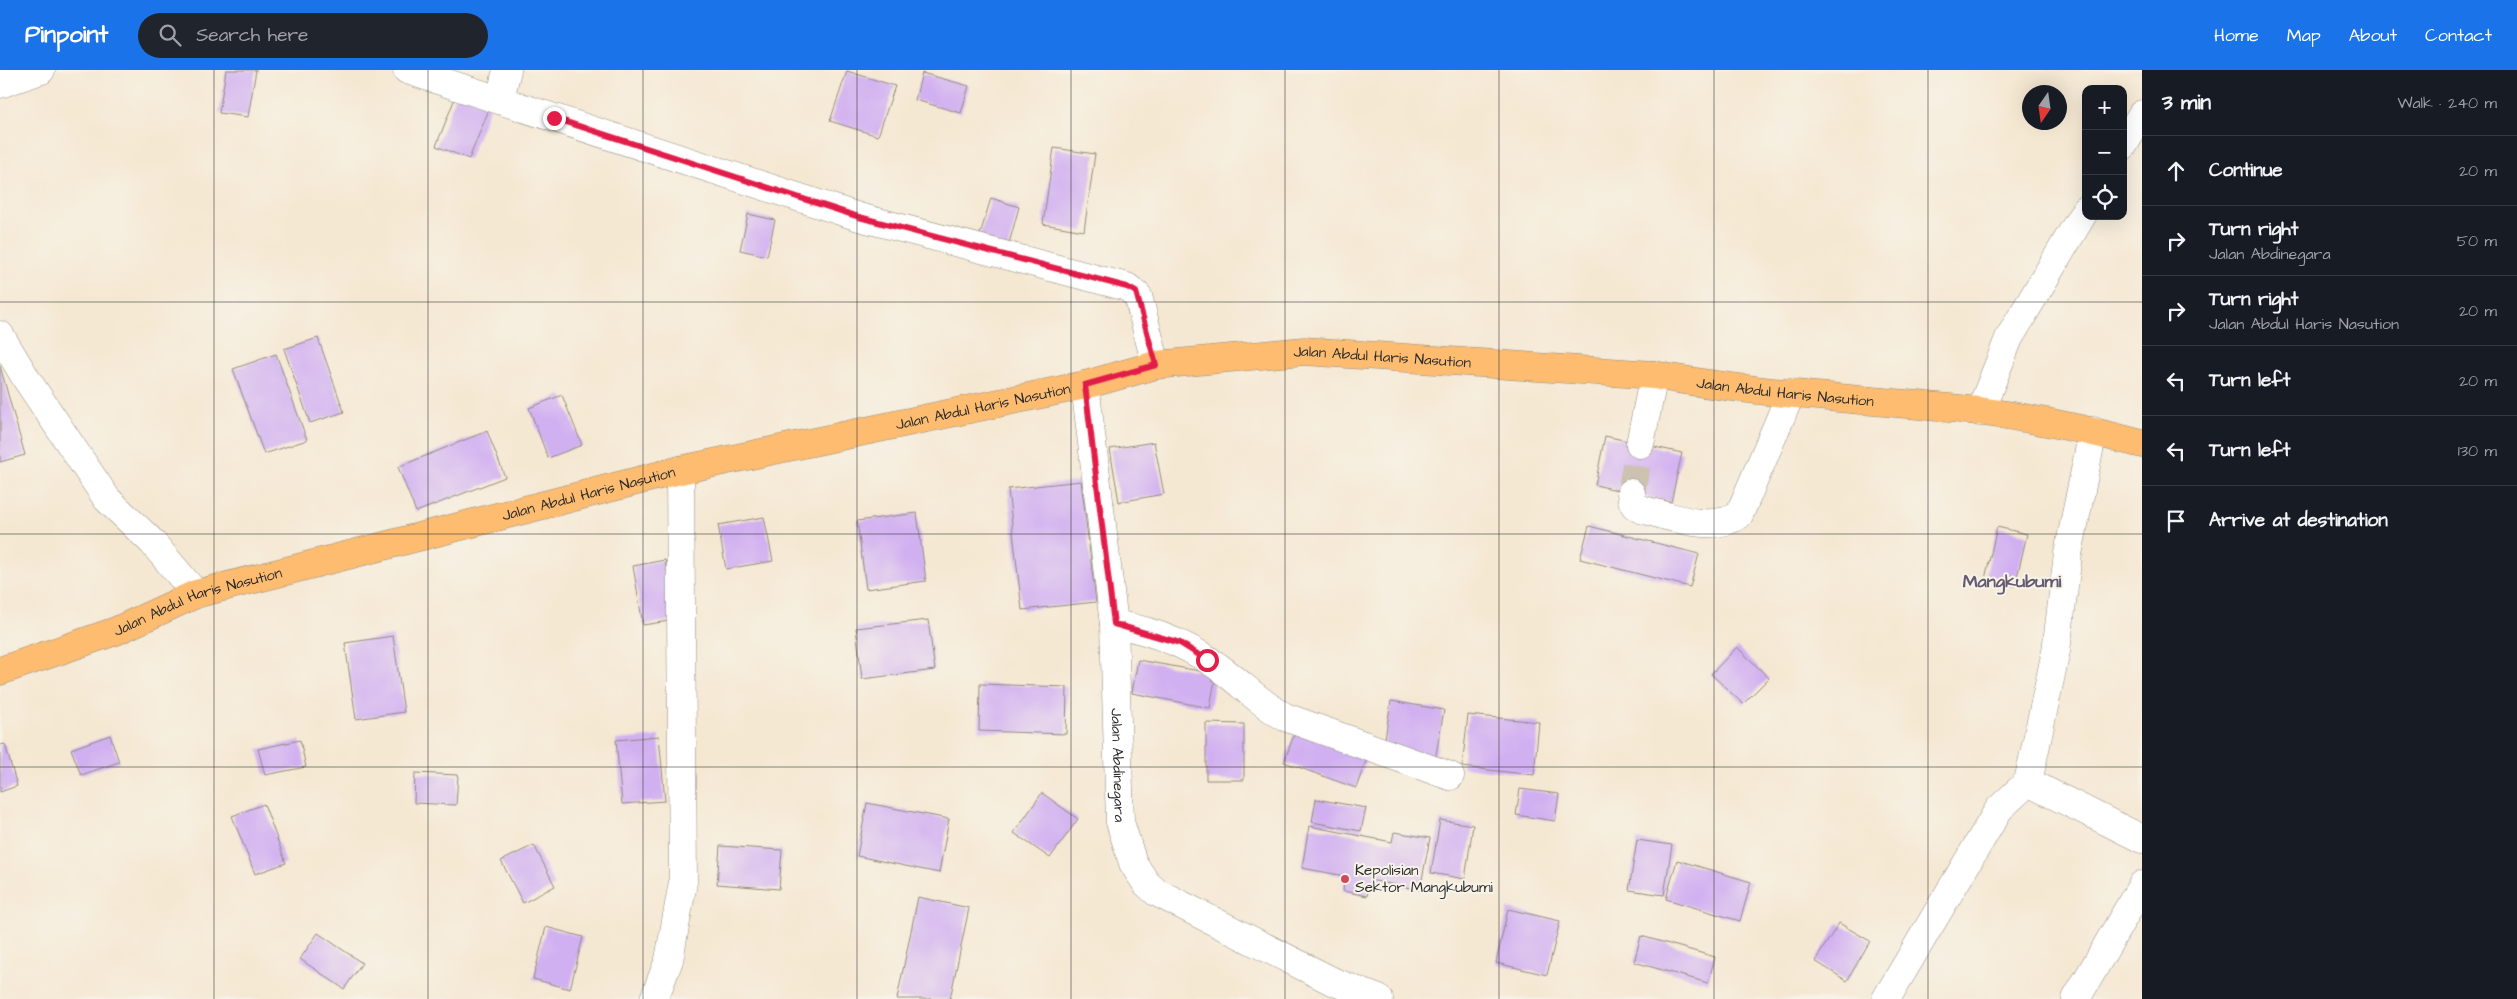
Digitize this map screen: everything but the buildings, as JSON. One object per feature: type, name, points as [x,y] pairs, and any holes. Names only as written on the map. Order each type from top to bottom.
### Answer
[{"type":"main road","name":"Jalan Abdul Haris Nasution","points":[[0,671],[116,631],[196,594],[680,470],[1085,385],[1156,365],[1304,351],[1654,375],[1791,393],[1980,412],[2093,431],[2142,444]]},
{"type":"street","points":[[0,84],[41,70]]},
{"type":"street","points":[[407,70],[859,217],[1127,287],[1138,296],[1156,365]]},
{"type":"street","points":[[500,99],[507,70]]},
{"type":"street","points":[[2127,139],[2142,114]]},
{"type":"street","points":[[1980,412],[2009,338],[2082,216]]},
{"type":"street","points":[[0,335],[26,380],[107,500],[152,542],[196,594]]},
{"type":"street","points":[[1640,444],[1654,375]]},
{"type":"street","name":"Jalan Abdinegara","points":[[1085,385],[1114,624],[1120,822],[1134,864],[1146,882],[1156,892],[1361,996]]},
{"type":"street","points":[[1631,493],[1632,503],[1635,507],[1644,510],[1714,524],[1728,522],[1739,515],[1791,393]]},
{"type":"street","points":[[1886,999],[1999,809],[2028,782],[2056,651],[2068,554],[2093,431]]},
{"type":"street","points":[[654,999],[669,960],[683,882],[680,470]]},
{"type":"street","points":[[1114,624],[1180,643],[1227,673],[1270,710],[1284,717],[1450,776]]},
{"type":"street","points":[[2028,782],[2142,839]]},
{"type":"street","points":[[2076,999],[2142,884]]},
{"type":"tunnel","points":[[1631,493],[1640,444]]},
{"type":"place","name":"Kepolisian Sektor Mangkubumi","points":[[1345,879]]},
{"type":"district","name":"Mangkubumi","points":[[2012,581]]},
{"type":"route","points":[[554,118],[859,217],[1127,287],[1136,292],[1156,365],[1085,385],[1114,624],[1127,626],[1180,643],[1207,660]]}]
